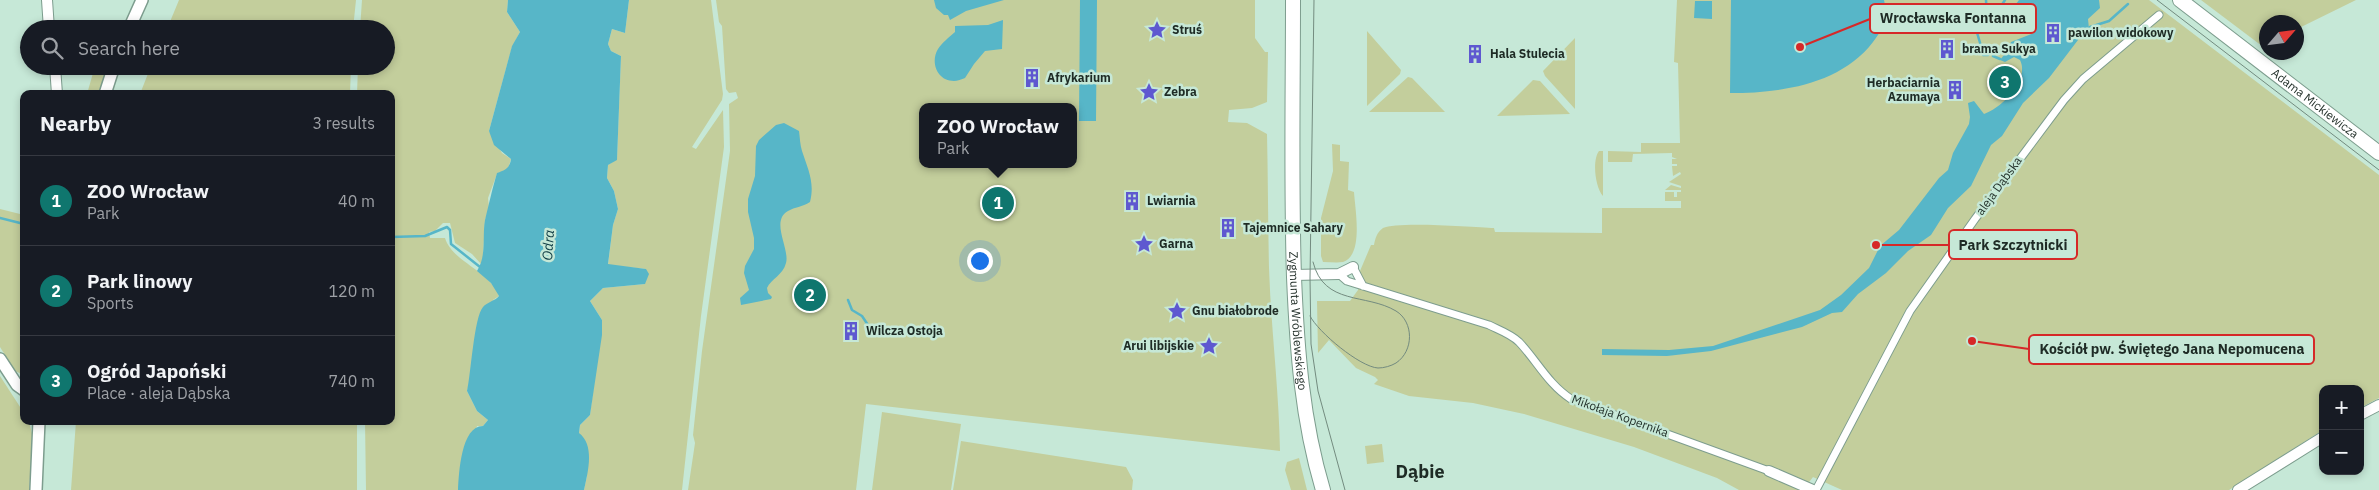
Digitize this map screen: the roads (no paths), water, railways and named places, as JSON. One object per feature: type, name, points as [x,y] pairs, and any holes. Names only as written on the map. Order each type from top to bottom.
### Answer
[{"type":"main road","name":"Zygmunta Wróblewskiego","points":[[1293,0],[1291,213],[1298,364],[1313,448],[1323,490]]},
{"type":"main road","name":"Adama Mickiewicza","points":[[2180,0],[2379,153]]},
{"type":"street","points":[[47,0],[48,20]]},
{"type":"street","points":[[133,20],[142,0]]},
{"type":"street","name":"aleja Dąbska","points":[[1814,490],[1893,339],[1922,292],[1975,219],[2064,100],[2083,79],[2159,16]]},
{"type":"street","points":[[56,75],[57,90]]},
{"type":"street","points":[[106,90],[111,75]]},
{"type":"street","name":"Mikołaja Kopernika","points":[[1294,275],[1339,274],[1353,268],[1363,286]]},
{"type":"street","name":"Mikołaja Kopernika","points":[[1339,274],[1347,281],[1489,325],[1518,342],[1557,390],[1571,399],[1769,471],[1814,490]]},
{"type":"street","points":[[0,359],[20,387]]},
{"type":"street","points":[[2364,413],[2379,405]]},
{"type":"street","points":[[36,490],[39,425]]},
{"type":"street","points":[[2238,490],[2319,439]]},
{"type":"water","name":"Odra","points":[[508,0],[629,0],[625,33],[612,29],[608,44],[611,51],[621,56],[617,160],[608,165],[607,178],[614,191],[618,209],[613,225],[608,264],[646,269],[649,274],[645,284],[603,288],[590,301],[602,320],[602,335],[590,415],[580,425],[579,433],[584,438],[589,452],[584,490],[458,490],[461,462],[466,442],[476,428],[483,426],[488,420],[477,411],[467,391],[475,333],[480,313],[485,305],[499,296],[491,283],[477,271],[482,259],[485,220],[497,173],[510,165],[511,159],[494,145],[489,131],[512,46],[520,32],[507,12]]},
{"type":"water","points":[[934,0],[1004,0],[966,11],[950,20],[948,15],[944,15],[936,8]]},
{"type":"water","points":[[1080,0],[1097,0],[1096,121],[1079,121]]},
{"type":"water","points":[[1731,0],[1884,0],[1885,17],[1877,37],[1859,57],[1844,68],[1826,77],[1808,84],[1789,88],[1749,93],[1730,93]]},
{"type":"water","points":[[2019,0],[2099,0],[2100,8],[2088,19],[2089,29],[2079,33],[2078,40],[2049,78],[2023,103],[2002,136],[1991,145],[1971,186],[1948,208],[1931,235],[1908,251],[1886,273],[1858,294],[1842,312],[1832,313],[1802,327],[1711,351],[1667,356],[1602,355],[1602,349],[1669,350],[1713,346],[1820,310],[1841,295],[1869,268],[1880,246],[1899,230],[1939,178],[1948,170],[1953,153],[1969,124],[1968,103],[1974,101],[1984,114],[2006,100],[2018,84],[2022,68],[2020,60],[2014,57],[2005,62],[2000,60],[2008,50],[2011,42],[2034,33],[2035,28],[2027,25],[2027,18],[2024,19],[2016,4]]},
{"type":"water","points":[[1695,1],[1712,1],[1712,19],[1694,18]]},
{"type":"water","points":[[1003,20],[1002,49],[985,51],[965,78],[955,81],[948,80],[939,74],[935,65],[936,54],[938,49],[955,32],[955,26],[988,25]]},
{"type":"water","points":[[784,123],[799,131],[801,149],[811,182],[810,202],[788,211],[783,216],[781,228],[786,263],[782,271],[767,288],[768,293],[772,297],[771,299],[741,305],[740,298],[749,290],[744,273],[745,266],[754,249],[754,238],[748,212],[748,199],[755,176],[756,146],[759,140],[776,125]]},
{"type":"waterway","points":[[1986,0],[1987,16]]},
{"type":"waterway","points":[[1999,9],[2005,0]]},
{"type":"waterway","points":[[2090,27],[2109,21],[2128,4]]},
{"type":"waterway","points":[[1981,46],[1975,26],[1996,10]]},
{"type":"waterway","points":[[1981,50],[1983,55],[1988,55]]},
{"type":"waterway","points":[[1993,56],[2000,59]]},
{"type":"waterway","points":[[0,218],[20,223]]},
{"type":"waterway","points":[[395,237],[425,236],[447,227],[450,230],[451,244],[480,267],[483,267]]},
{"type":"waterway","points":[[848,300],[852,310],[862,316],[870,328],[886,331]]},
{"type":"tram line","points":[[1314,0],[1310,278],[1311,344],[1318,391],[1345,490]]},
{"type":"tram line","points":[[2157,0],[2379,170]]},
{"type":"tram line","points":[[1310,316],[1321,331],[1340,348],[1370,366],[1383,368],[1396,363],[1402,358],[1409,344],[1409,329],[1402,316],[1384,306],[1347,296],[1326,286],[1318,276],[1313,262]]},
{"type":"place","name":"Struś","points":[[1157,30]]},
{"type":"place","name":"pawilon widokowy","points":[[2053,33]]},
{"type":"place","name":"Wrocławska Fontanna","points":[[1800,47]]},
{"type":"place","name":"brama Sukya","points":[[1947,49]]},
{"type":"place","name":"Hala Stulecia","points":[[1475,54]]},
{"type":"place","name":"Afrykarium","points":[[1032,78]]},
{"type":"place","name":"Ogród Japoński","points":[[2005,82]]},
{"type":"place","name":"Herbaciarnia Azumaya","points":[[1955,90]]},
{"type":"place","name":"Zebra","points":[[1149,92]]},
{"type":"place","name":"Lwiarnia","points":[[1132,201]]},
{"type":"place","name":"ZOO Wrocław","points":[[998,203]]},
{"type":"place","name":"Tajemnice Sahary","points":[[1228,228]]},
{"type":"place","name":"Garna","points":[[1144,244]]},
{"type":"place","name":"Park Szczytnicki","points":[[1876,245]]},
{"type":"place","name":"Park linowy","points":[[810,295]]},
{"type":"place","name":"Gnu białobrode","points":[[1177,311]]},
{"type":"place","name":"Wilcza Ostoja","points":[[851,331]]},
{"type":"place","name":"Kościół pw. Świętego Jana Nepomucena","points":[[1972,341]]},
{"type":"place","name":"Arui libijskie","points":[[1209,346]]},
{"type":"district","name":"Dąbie","points":[[1420,472]]}]
